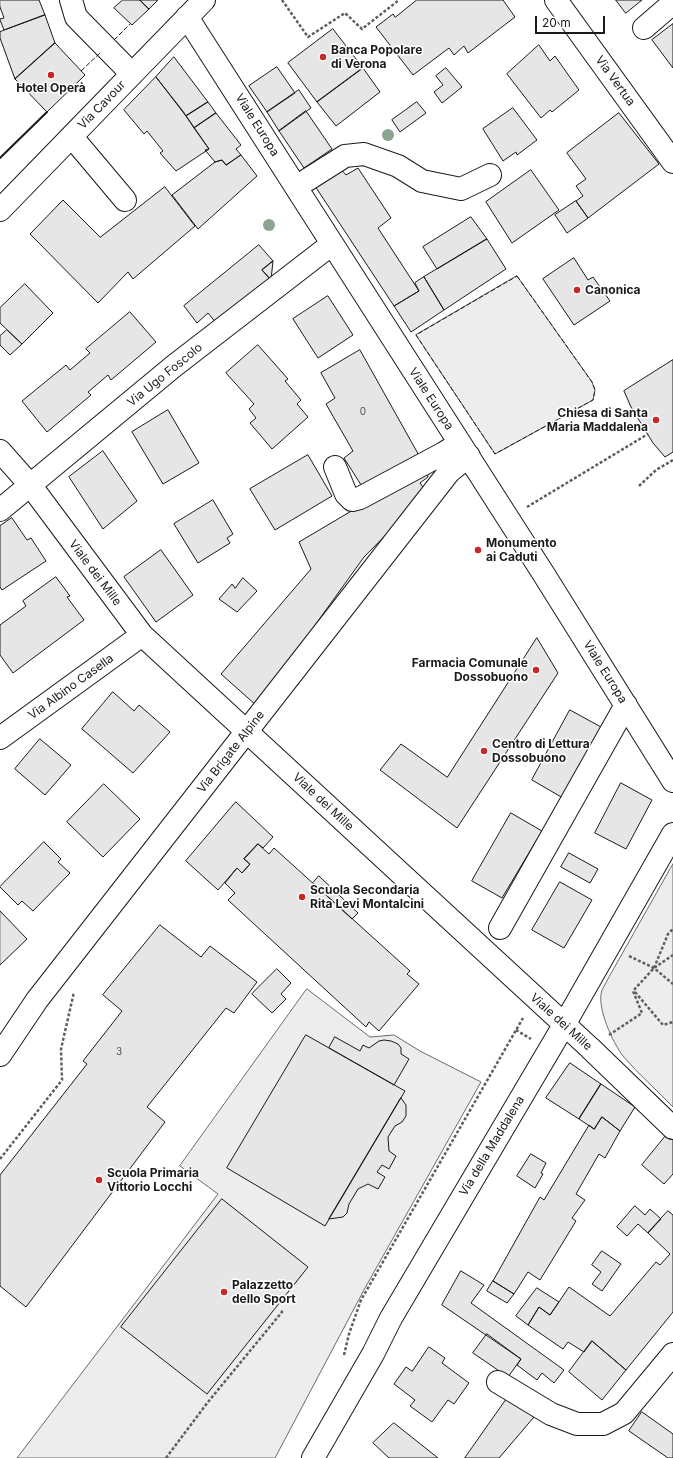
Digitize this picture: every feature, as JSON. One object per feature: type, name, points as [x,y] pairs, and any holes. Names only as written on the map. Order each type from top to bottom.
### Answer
[{"type":"street","points":[[71,0],[76,17],[132,74]]},
{"type":"street","name":"Via Cavour","points":[[0,210],[204,0]]},
{"type":"street","name":"Via Vertua","points":[[556,0],[673,162]]},
{"type":"street","points":[[644,28],[673,4]]},
{"type":"street","name":"Viale Europa","points":[[187,17],[626,705],[668,756],[673,781]]},
{"type":"street","points":[[72,137],[125,200]]},
{"type":"street","points":[[307,180],[344,156],[364,154],[398,166],[422,181],[461,189],[490,175]]},
{"type":"street","name":"Via Ugo Foscolo","points":[[0,510],[31,486],[174,366],[332,244]]},
{"type":"street","points":[[335,467],[346,494],[352,500],[360,498],[444,453],[464,450]]},
{"type":"street","name":"Via Brigate Alpine","points":[[0,1055],[53,979],[449,472],[464,450]]},
{"type":"street","name":"Viale dei Mille","points":[[0,451],[31,486],[142,635],[590,1048],[673,1128]]},
{"type":"street","name":"Via Albino Casella","points":[[0,738],[142,635]]},
{"type":"street","points":[[500,928],[626,705]]},
{"type":"street","name":"Via della Maddalena","points":[[313,1458],[373,1354],[395,1311],[564,1025],[673,834]]},
{"type":"street","points":[[498,1382],[551,1414],[577,1424],[603,1424],[624,1413],[673,1354]]},
{"type":"path","points":[[282,0],[308,37],[345,13],[362,29],[399,0]]},
{"type":"path","points":[[508,519],[648,434]]},
{"type":"path","points":[[639,486],[656,470],[673,460]]},
{"type":"path","points":[[654,968],[668,934],[673,929]]},
{"type":"path","points":[[609,946],[654,968],[673,984]]},
{"type":"path","points":[[634,991],[654,968],[673,955]]},
{"type":"path","points":[[0,1159],[62,1080],[61,1049],[74,992],[53,979]]},
{"type":"path","points":[[634,991],[664,1025],[673,1022]]},
{"type":"path","points":[[590,1048],[642,1013],[634,991]]},
{"type":"path","points":[[347,1344],[361,1300],[524,1016]]},
{"type":"path","points":[[516,1030],[533,1041]]},
{"type":"path","points":[[166,1458],[208,1402],[282,1312],[281,1311]]},
{"type":"shaded area","points":[[517,276],[592,382],[595,390],[593,400],[495,454],[416,335]]},
{"type":"shaded area","points":[[673,864],[673,1107],[635,1069],[619,1050],[606,1024],[601,1006],[601,997],[602,990]]},
{"type":"shaded area","points":[[307,989],[370,1037],[394,1035],[420,1051],[481,1082],[365,1288],[275,1458],[17,1458],[218,1194],[180,1166]]},
{"type":"building","points":[[0,0],[39,0],[45,15],[4,30],[0,20],[4,18],[0,7]]},
{"type":"building","points":[[123,0],[140,0],[149,9],[132,25],[114,8]]},
{"type":"building","points":[[140,0],[158,0],[149,9]]},
{"type":"building","points":[[417,0],[503,0],[515,17],[468,53],[464,46],[454,55],[449,48],[413,75],[376,27],[393,14],[395,17]]},
{"type":"building","points":[[616,0],[642,0],[626,13]]},
{"type":"building","points":[[45,15],[55,43],[15,79],[0,38],[0,32]]},
{"type":"building","points":[[673,24],[673,68],[652,40]]},
{"type":"building","points":[[333,29],[363,68],[317,102],[288,63]]},
{"type":"building","points":[[55,43],[85,75],[47,112],[15,79]]},
{"type":"building","points":[[539,45],[550,61],[555,56],[579,90],[552,112],[550,110],[541,118],[507,74]]},
{"type":"building","points":[[174,57],[208,102],[186,116],[156,77]]},
{"type":"building","points":[[277,67],[295,93],[267,112],[249,86]]},
{"type":"building","points":[[363,68],[380,92],[336,126],[317,102]]},
{"type":"building","points":[[446,68],[462,87],[442,103],[434,92],[443,85],[436,76]]},
{"type":"building","points":[[156,77],[182,110],[209,149],[176,171],[160,153],[163,151],[147,131],[144,134],[124,110]]},
{"type":"building","points":[[299,90],[311,108],[279,131],[267,112]]},
{"type":"building","points":[[208,102],[216,113],[194,128],[186,116]]},
{"type":"building","points":[[417,102],[426,113],[400,132],[392,120]]},
{"type":"building","points":[[513,108],[537,140],[517,155],[516,152],[503,161],[483,129]]},
{"type":"building","points":[[306,111],[332,149],[304,168],[279,131]]},
{"type":"building","points":[[216,113],[241,145],[236,149],[241,155],[226,165],[222,160],[215,162],[205,150],[209,149],[194,128]]},
{"type":"building","points":[[619,113],[659,164],[588,218],[576,201],[583,196],[576,186],[586,179],[567,153]]},
{"type":"building","points":[[241,155],[257,176],[198,229],[172,195],[215,162],[222,160],[226,165]]},
{"type":"building","points":[[338,166],[346,175],[358,168],[391,218],[378,228],[419,291],[394,306],[313,183]]},
{"type":"building","points":[[531,170],[559,210],[512,243],[486,202]]},
{"type":"building","points":[[165,187],[195,226],[133,279],[128,272],[98,303],[30,234],[63,200],[100,237]]},
{"type":"building","points":[[576,201],[588,218],[567,233],[555,215]]},
{"type":"building","points":[[471,217],[487,239],[437,269],[423,247]]},
{"type":"building","points":[[487,239],[506,269],[444,310],[424,277]]},
{"type":"building","points":[[259,245],[273,261],[262,270],[271,280],[217,324],[208,313],[197,323],[184,306]]},
{"type":"building","name":"Canonica","points":[[574,258],[588,280],[593,277],[610,301],[574,325],[543,279]]},
{"type":"building","points":[[273,261],[271,280],[262,270]]},
{"type":"building","points":[[424,277],[444,310],[411,332],[394,306],[419,291],[415,283]]},
{"type":"building","points":[[25,284],[53,313],[22,344],[0,323],[0,308]]},
{"type":"building","points":[[328,296],[353,335],[318,358],[293,319]]},
{"type":"building","points":[[130,312],[156,342],[111,380],[108,375],[88,392],[91,395],[47,432],[22,401],[66,365],[70,370],[90,353],[86,349]]},
{"type":"building","points":[[7,330],[22,344],[10,355],[0,345],[0,336]]},
{"type":"building","points":[[258,345],[288,379],[285,381],[301,400],[297,404],[308,417],[272,449],[250,423],[256,418],[249,409],[254,404],[226,373]]},
{"type":"building","points":[[360,350],[421,459],[363,488],[344,458],[353,451],[326,404],[335,398],[321,373]]},
{"type":"building","name":"Chiesa di Santa Maria Maddalena","points":[[673,360],[673,452],[665,457],[653,443],[631,407],[624,391]]},
{"type":"building","points":[[168,410],[199,463],[163,484],[132,432]]},
{"type":"building","points":[[103,451],[137,501],[103,529],[69,477]]},
{"type":"building","points":[[308,455],[332,496],[275,530],[250,489]]},
{"type":"building","points":[[427,471],[428,477],[420,483],[427,493],[364,557],[257,706],[221,674],[311,569],[299,542],[370,500]]},
{"type":"building","points":[[213,500],[233,534],[227,538],[230,543],[198,563],[174,524]]},
{"type":"building","points":[[12,518],[27,540],[31,538],[46,561],[2,590],[0,587],[0,526]]},
{"type":"building","points":[[161,550],[193,595],[156,622],[124,577]]},
{"type":"building","points":[[56,577],[70,596],[67,597],[84,620],[13,673],[0,655],[0,625],[26,606],[23,601]]},
{"type":"building","points":[[243,578],[257,591],[237,612],[219,599],[232,584],[235,588]]},
{"type":"building","points":[[537,638],[558,673],[457,828],[380,770],[401,744],[447,777]]},
{"type":"building","points":[[113,692],[134,711],[139,705],[170,732],[133,773],[82,729]]},
{"type":"building","points":[[570,710],[601,727],[563,798],[532,780]]},
{"type":"building","points":[[40,739],[71,765],[45,795],[15,769]]},
{"type":"building","points":[[621,783],[652,800],[626,849],[595,833]]},
{"type":"building","points":[[104,784],[140,819],[103,857],[67,822]]},
{"type":"building","points":[[236,802],[273,837],[263,848],[258,844],[244,859],[250,864],[242,873],[237,868],[218,890],[186,861]]},
{"type":"building","points":[[511,813],[542,831],[502,898],[472,881]]},
{"type":"building","points":[[44,842],[61,859],[58,862],[70,873],[33,911],[22,901],[18,905],[0,887]]},
{"type":"building","points":[[258,844],[269,854],[274,848],[410,971],[407,974],[419,984],[379,1031],[369,1022],[366,1027],[228,900],[235,893],[225,883],[237,868],[242,873],[250,864],[244,859]]},
{"type":"building","points":[[569,853],[598,869],[590,883],[561,867]]},
{"type":"building","points":[[319,876],[358,913],[352,919],[313,883]]},
{"type":"building","points":[[560,882],[592,900],[564,948],[532,930]]},
{"type":"building","points":[[0,911],[27,939],[0,965]]},
{"type":"building","points":[[160,925],[201,957],[210,946],[257,982],[234,1013],[226,1008],[147,1107],[165,1122],[26,1307],[0,1286],[0,1175],[87,1064],[83,1061],[122,1011],[103,995]]},
{"type":"building","points":[[277,969],[291,983],[281,994],[286,999],[272,1013],[252,994]]},
{"type":"building","points":[[306,1035],[405,1091],[325,1226],[227,1168]]},
{"type":"building","points":[[335,1037],[360,1051],[363,1045],[369,1048],[379,1041],[391,1041],[398,1044],[401,1048],[401,1054],[409,1059],[394,1085],[329,1048]]},
{"type":"building","points":[[570,1063],[601,1084],[579,1119],[546,1098]]},
{"type":"building","points":[[601,1084],[635,1107],[620,1131],[602,1117],[594,1129],[579,1119]]},
{"type":"building","points":[[401,1098],[406,1105],[406,1116],[402,1122],[395,1126],[388,1137],[389,1151],[396,1156],[389,1169],[382,1165],[377,1172],[385,1177],[378,1189],[368,1184],[358,1189],[349,1204],[347,1213],[343,1217],[329,1219]]},
{"type":"building","points":[[602,1117],[620,1131],[605,1158],[599,1154],[576,1194],[585,1200],[572,1218],[576,1221],[540,1280],[528,1272],[514,1294],[493,1281],[540,1197],[544,1200],[589,1125],[594,1129]]},
{"type":"building","points":[[669,1132],[673,1135],[673,1174],[664,1184],[642,1165]]},
{"type":"building","points":[[531,1154],[546,1163],[541,1173],[543,1174],[535,1188],[517,1176]]},
{"type":"building","name":"Palazzetto dello Sport","points":[[222,1199],[308,1267],[207,1394],[121,1327]]},
{"type":"building","points":[[635,1206],[645,1215],[650,1209],[661,1219],[648,1233],[638,1224],[627,1236],[617,1227]]},
{"type":"building","points":[[668,1211],[673,1215],[673,1312],[626,1370],[592,1341],[584,1352],[568,1342],[563,1349],[528,1325],[539,1307],[550,1315],[569,1287],[610,1316],[656,1262],[660,1265],[670,1254],[648,1233]]},
{"type":"building","points":[[602,1251],[621,1264],[602,1291],[592,1284],[601,1272],[592,1265]]},
{"type":"building","points":[[461,1271],[484,1285],[471,1303],[564,1370],[554,1383],[542,1373],[537,1380],[517,1365],[521,1359],[442,1305]]},
{"type":"building","points":[[493,1281],[514,1294],[507,1303],[487,1291]]},
{"type":"building","points":[[537,1288],[559,1302],[550,1315],[539,1307],[528,1325],[516,1316]]},
{"type":"building","points":[[487,1334],[521,1359],[508,1377],[473,1353]]},
{"type":"building","points":[[592,1341],[626,1370],[602,1400],[569,1372]]},
{"type":"building","points":[[429,1347],[445,1358],[442,1363],[469,1383],[454,1404],[448,1400],[432,1422],[410,1406],[415,1400],[394,1384],[406,1367],[412,1371]]},
{"type":"building","points":[[508,1397],[534,1417],[499,1458],[465,1458]]},
{"type":"building","points":[[642,1412],[673,1434],[673,1458],[668,1458],[629,1431]]},
{"type":"building","points":[[394,1423],[438,1458],[389,1458],[373,1443]]},
{"type":"fence","points":[[114,40],[130,24]]},
{"type":"fence","points":[[81,71],[100,53]]},
{"type":"fence","points":[[517,276],[592,382],[595,390],[593,400],[495,454],[416,335],[517,276]]},
{"type":"wall","points":[[0,158],[47,112]]},
{"type":"place","name":"Banca Popolare di Verona","points":[[323,57]]},
{"type":"place","name":"Hotel Operà","points":[[51,75]]},
{"type":"place","name":"Canonica","points":[[577,290]]},
{"type":"place","name":"Chiesa di Santa Maria Maddalena","points":[[656,420]]},
{"type":"place","name":"Monumento ai Caduti","points":[[478,550]]},
{"type":"place","name":"Farmacia Comunale Dossobuono","points":[[536,670]]},
{"type":"place","name":"Centro di Lettura Dossobuono","points":[[484,751]]},
{"type":"place","name":"Scuola Secondaria Rita Levi Montalcini","points":[[302,897]]},
{"type":"place","name":"Scuola Primaria Vittorio Locchi","points":[[99,1180]]},
{"type":"place","name":"Palazzetto dello Sport","points":[[224,1292]]}]
